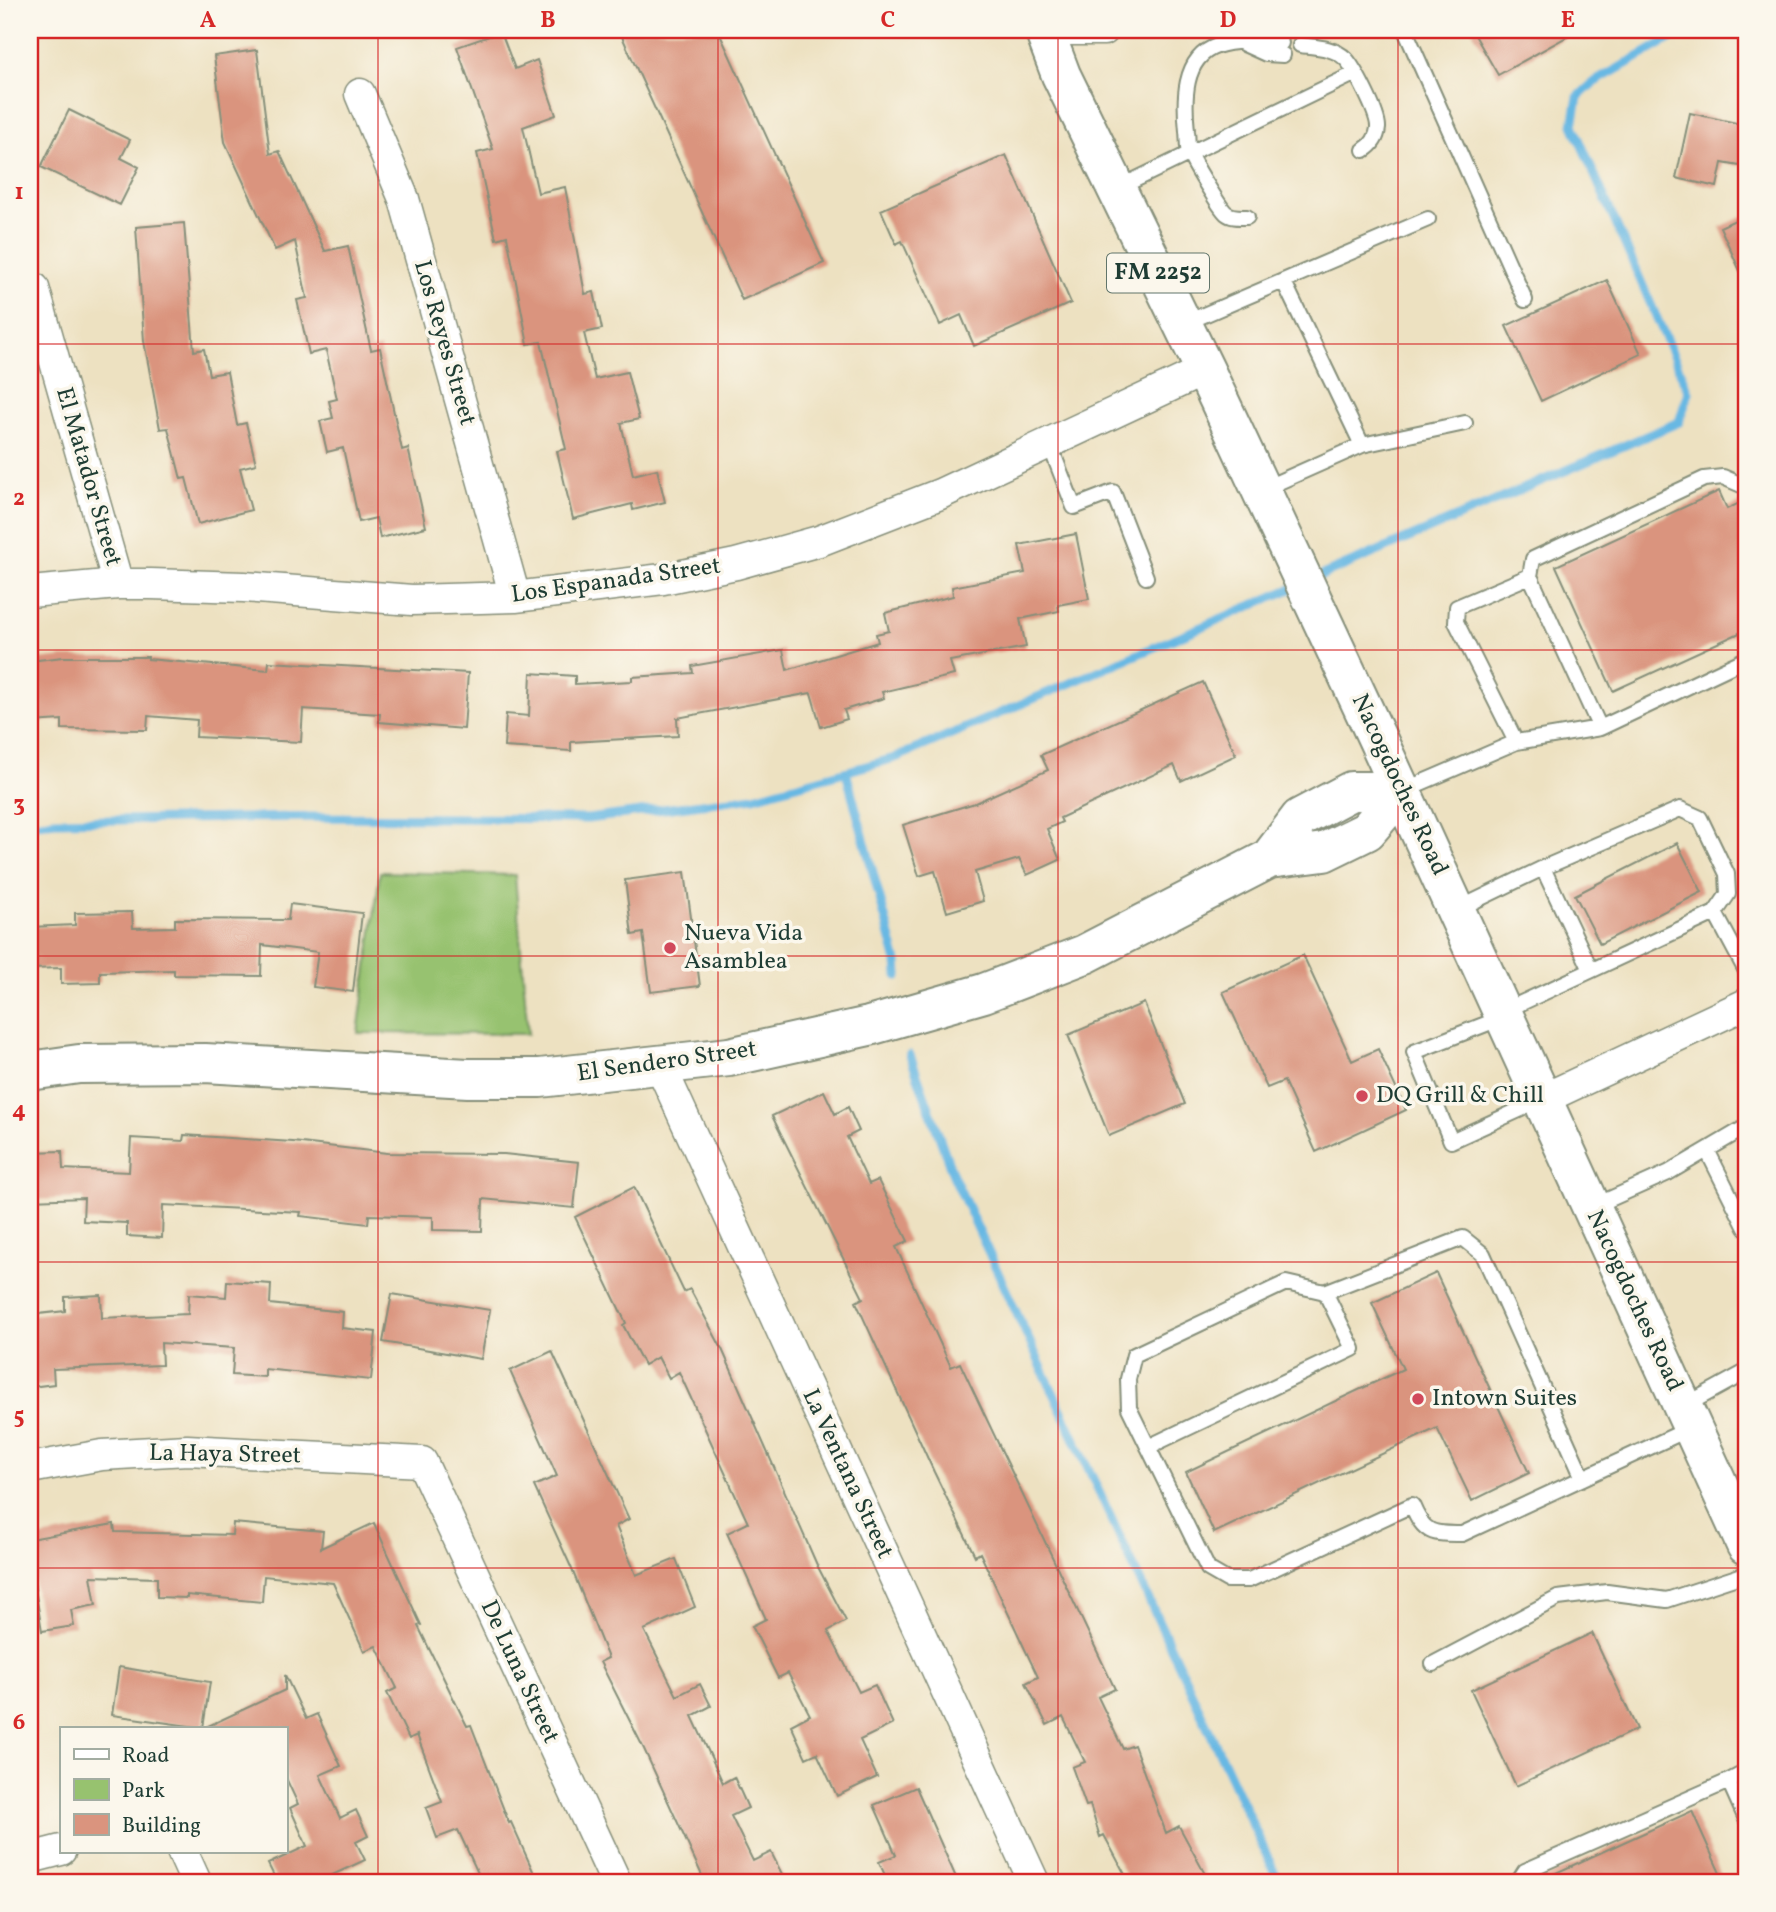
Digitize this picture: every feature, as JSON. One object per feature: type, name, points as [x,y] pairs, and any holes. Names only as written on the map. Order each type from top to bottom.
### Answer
[{"type":"main road","name":"Nacogdoches Road","points":[[1044,30],[1062,75],[1205,370],[1457,910],[1687,1417],[1742,1524]]},
{"type":"main road","name":"El Sendero Street","points":[[30,1071],[79,1064],[205,1063],[468,1078],[540,1078],[729,1057],[869,1026],[984,993],[1085,954],[1269,859],[1300,818],[1351,791],[1401,791]]},
{"type":"street","points":[[1068,30],[1104,30]]},
{"type":"street","name":"Los Reyes Street","points":[[360,94],[404,199],[515,597]]},
{"type":"street","name":"El Matador Street","points":[[34,288],[118,584]]},
{"type":"street","name":"Los Espanada Street","points":[[30,592],[118,584],[244,587],[412,600],[515,597],[663,579],[736,564],[819,541],[940,494],[1205,370]]},
{"type":"street","points":[[1541,1100],[1746,1004]]},
{"type":"street","name":"La Ventana Street","points":[[660,1065],[1034,1882]]},
{"type":"street","name":"La Haya Street","points":[[30,1468],[102,1455],[187,1450],[422,1462]]},
{"type":"street","name":"De Luna Street","points":[[422,1462],[616,1882]]},
{"type":"street","points":[[30,1858],[60,1850]]},
{"type":"street","points":[[183,1853],[196,1882]]},
{"type":"lane","points":[[1405,30],[1525,300]]},
{"type":"lane","points":[[1247,217],[1239,218],[1226,213],[1189,153],[1186,88],[1189,74],[1200,57],[1214,47],[1240,41],[1266,54],[1282,49]]},
{"type":"lane","points":[[1300,50],[1324,54],[1331,50],[1345,59],[1372,108],[1378,128],[1371,145],[1364,150]]},
{"type":"lane","points":[[1116,188],[1354,74]]},
{"type":"lane","points":[[1182,324],[1428,219]]},
{"type":"lane","points":[[1284,282],[1362,445]]},
{"type":"lane","points":[[1266,503],[1362,445],[1465,423]]},
{"type":"lane","points":[[1049,443],[1074,507],[1113,492],[1146,577]]},
{"type":"lane","points":[[1600,728],[1530,576],[1533,559],[1703,479],[1723,477],[1746,487]]},
{"type":"lane","points":[[1516,741],[1456,622],[1457,607],[1530,576]]},
{"type":"lane","points":[[1401,791],[1516,741],[1600,728],[1746,659]]},
{"type":"lane","points":[[1457,910],[1543,868],[1680,809],[1700,818],[1727,874],[1728,894],[1715,913],[1591,970],[1504,1014],[1414,1052],[1451,1141],[1541,1100]]},
{"type":"lane","points":[[1543,868],[1591,970]]},
{"type":"lane","points":[[1715,913],[1746,971]]},
{"type":"lane","points":[[1590,1208],[1668,1173],[1746,1127]]},
{"type":"lane","points":[[1707,1150],[1746,1228]]},
{"type":"lane","points":[[1583,1478],[1483,1254],[1463,1238],[1325,1292],[1286,1283],[1134,1355],[1128,1379],[1129,1408],[1208,1569],[1227,1580],[1249,1580],[1412,1505],[1420,1525],[1435,1534],[1462,1534],[1583,1478],[1687,1417],[1746,1372]]},
{"type":"lane","points":[[1148,1447],[1353,1349],[1325,1292]]},
{"type":"lane","points":[[1433,1664],[1558,1598],[1608,1592],[1667,1600],[1746,1574]]},
{"type":"lane","points":[[1518,1882],[1525,1871],[1746,1772]]},
{"type":"lane","points":[[1729,1781],[1746,1819]]},
{"type":"green space","points":[[380,872],[515,875],[528,1034],[358,1033]]},
{"type":"building","points":[[619,30],[718,30],[824,263],[742,300]]},
{"type":"building","points":[[1472,30],[1579,30],[1498,75]]},
{"type":"building","points":[[501,32],[515,69],[537,60],[556,115],[523,127],[538,193],[565,187],[585,294],[594,292],[602,329],[584,333],[595,379],[627,372],[639,419],[621,423],[633,475],[657,469],[665,502],[633,510],[632,504],[573,519],[557,451],[566,449],[541,342],[528,344],[507,236],[496,239],[477,153],[493,149],[457,47]]},
{"type":"building","points":[[257,50],[270,154],[279,151],[325,251],[348,246],[371,350],[380,348],[402,450],[408,448],[426,527],[380,538],[376,518],[359,522],[343,448],[327,452],[320,421],[333,418],[329,401],[337,399],[326,350],[309,354],[297,300],[307,298],[295,241],[275,250],[225,142],[214,56]]},
{"type":"building","points":[[69,110],[130,140],[121,158],[139,167],[120,205],[41,167]]},
{"type":"building","points":[[1690,113],[1746,125],[1740,166],[1722,163],[1717,187],[1676,178]]},
{"type":"building","points":[[1006,155],[1071,303],[974,346],[961,315],[940,325],[902,241],[896,244],[881,210]]},
{"type":"building","points":[[1746,215],[1746,284],[1720,227]]},
{"type":"building","points":[[184,223],[194,351],[204,349],[209,375],[227,372],[237,425],[246,423],[256,464],[240,468],[251,510],[198,524],[186,478],[181,479],[168,428],[160,429],[144,341],[136,227]]},
{"type":"building","points":[[1607,280],[1641,354],[1541,401],[1506,326]]},
{"type":"building","points":[[1719,491],[1727,509],[1746,500],[1746,630],[1613,691],[1556,566]]},
{"type":"building","points":[[1076,534],[1089,599],[1058,605],[1059,611],[1020,619],[1026,647],[950,661],[954,675],[882,692],[884,698],[844,710],[847,719],[821,727],[811,693],[677,718],[678,736],[571,742],[571,751],[504,747],[506,714],[529,716],[531,673],[575,676],[575,684],[632,681],[632,677],[693,673],[692,666],[783,650],[787,670],[878,642],[876,634],[889,631],[885,613],[953,596],[952,587],[1025,573],[1019,545]]},
{"type":"building","points":[[63,657],[148,657],[268,670],[269,662],[468,673],[464,729],[379,722],[380,714],[303,709],[301,742],[196,737],[197,720],[148,716],[147,730],[62,729],[62,720],[30,722],[30,661]]},
{"type":"building","points":[[1203,682],[1236,755],[1181,781],[1174,765],[1060,818],[1062,822],[1047,829],[1060,860],[1027,875],[1019,859],[975,872],[983,901],[947,912],[935,871],[919,876],[903,825],[975,803],[1048,770],[1041,755]]},
{"type":"building","points":[[1677,843],[1702,892],[1600,944],[1575,895]]},
{"type":"building","name":"Nueva Vida Asamblea","points":[[685,872],[700,986],[651,992],[643,933],[632,935],[625,880]]},
{"type":"building","points":[[290,904],[362,913],[353,992],[313,987],[318,952],[262,945],[261,976],[174,975],[174,970],[100,972],[100,983],[61,984],[61,968],[30,969],[30,927],[75,925],[75,913],[132,912],[133,928],[175,927],[175,919],[288,920]]},
{"type":"building","points":[[1303,955],[1352,1061],[1378,1049],[1406,1110],[1316,1152],[1284,1081],[1267,1088],[1223,992]]},
{"type":"building","points":[[1144,1003],[1185,1104],[1109,1136],[1068,1035]]},
{"type":"building","points":[[824,1091],[835,1114],[848,1107],[859,1131],[847,1137],[869,1184],[878,1180],[908,1241],[896,1247],[951,1367],[960,1363],[1115,1689],[1098,1697],[1123,1749],[1134,1745],[1166,1833],[1179,1826],[1205,1874],[1191,1882],[1129,1882],[1104,1835],[1100,1837],[1090,1805],[1086,1806],[1072,1767],[1085,1762],[1063,1717],[1047,1725],[1026,1683],[1038,1677],[980,1553],[975,1556],[934,1472],[856,1302],[863,1298],[772,1116]]},
{"type":"building","points":[[184,1135],[293,1142],[387,1153],[504,1154],[579,1162],[574,1208],[483,1199],[482,1231],[433,1230],[433,1217],[369,1215],[368,1224],[300,1216],[301,1212],[163,1205],[162,1238],[127,1236],[127,1223],[83,1221],[84,1198],[30,1200],[30,1152],[62,1151],[63,1169],[129,1172],[131,1138],[183,1141]]},
{"type":"building","points":[[634,1187],[684,1292],[690,1289],[722,1349],[817,1565],[846,1621],[828,1631],[859,1692],[875,1685],[893,1724],[860,1740],[877,1777],[837,1796],[817,1753],[806,1758],[791,1725],[810,1715],[788,1673],[778,1678],[752,1626],[766,1619],[727,1533],[748,1523],[679,1372],[669,1378],[658,1357],[644,1365],[623,1325],[626,1323],[575,1217]]},
{"type":"building","name":"Intown Suites","points":[[1436,1273],[1529,1473],[1472,1501],[1437,1428],[1214,1533],[1186,1472],[1403,1369],[1372,1303]]},
{"type":"building","points":[[227,1281],[271,1284],[270,1304],[343,1312],[342,1328],[376,1332],[371,1380],[265,1369],[265,1377],[232,1375],[234,1348],[161,1343],[162,1365],[53,1369],[54,1384],[30,1387],[30,1315],[65,1311],[65,1297],[101,1295],[102,1318],[188,1314],[189,1294],[226,1297]]},
{"type":"building","points":[[392,1294],[490,1310],[481,1359],[383,1342]]},
{"type":"building","points":[[552,1351],[629,1519],[616,1526],[636,1575],[676,1559],[695,1607],[644,1630],[677,1696],[700,1684],[711,1706],[692,1716],[723,1783],[734,1777],[748,1808],[731,1816],[753,1861],[771,1852],[786,1882],[705,1882],[644,1749],[600,1662],[608,1658],[534,1486],[557,1476],[510,1371]]},
{"type":"building","points":[[233,1523],[323,1531],[321,1548],[374,1523],[421,1625],[418,1626],[467,1726],[471,1725],[509,1823],[511,1822],[538,1882],[482,1882],[458,1830],[437,1838],[426,1808],[442,1802],[417,1735],[409,1739],[387,1693],[397,1688],[376,1646],[364,1651],[333,1583],[264,1576],[262,1602],[187,1595],[187,1598],[157,1597],[157,1578],[91,1576],[96,1605],[71,1610],[74,1626],[42,1631],[30,1558],[30,1539],[114,1524],[115,1532],[232,1535]]},
{"type":"building","points":[[1592,1633],[1637,1729],[1516,1786],[1471,1690]]},
{"type":"building","points":[[119,1667],[210,1682],[203,1727],[112,1715]]},
{"type":"building","points":[[285,1675],[306,1719],[317,1714],[341,1766],[320,1775],[340,1818],[356,1810],[368,1836],[356,1842],[365,1860],[317,1882],[277,1882],[268,1864],[307,1846],[290,1808],[298,1804],[287,1780],[287,1727],[206,1727],[285,1690]]},
{"type":"building","points":[[916,1787],[958,1882],[888,1882],[879,1862],[896,1855],[874,1805]]},
{"type":"building","points":[[1692,1811],[1724,1882],[1536,1882]]},
{"type":"waterway","points":[[1311,580],[1679,422],[1689,392],[1573,125],[1578,97],[1593,83],[1685,30]]},
{"type":"waterway","points":[[30,825],[54,821],[305,817],[588,819],[754,797],[895,758],[1295,587]]},
{"type":"waterway","points":[[846,772],[897,962],[898,976]]},
{"type":"waterway","points":[[910,1055],[953,1175],[1279,1882]]},
{"type":"place","name":"Nueva Vida Asamblea","points":[[670,948]]},
{"type":"place","name":"DQ Grill & Chill","points":[[1362,1096]]},
{"type":"place","name":"Intown Suites","points":[[1418,1399]]}]
